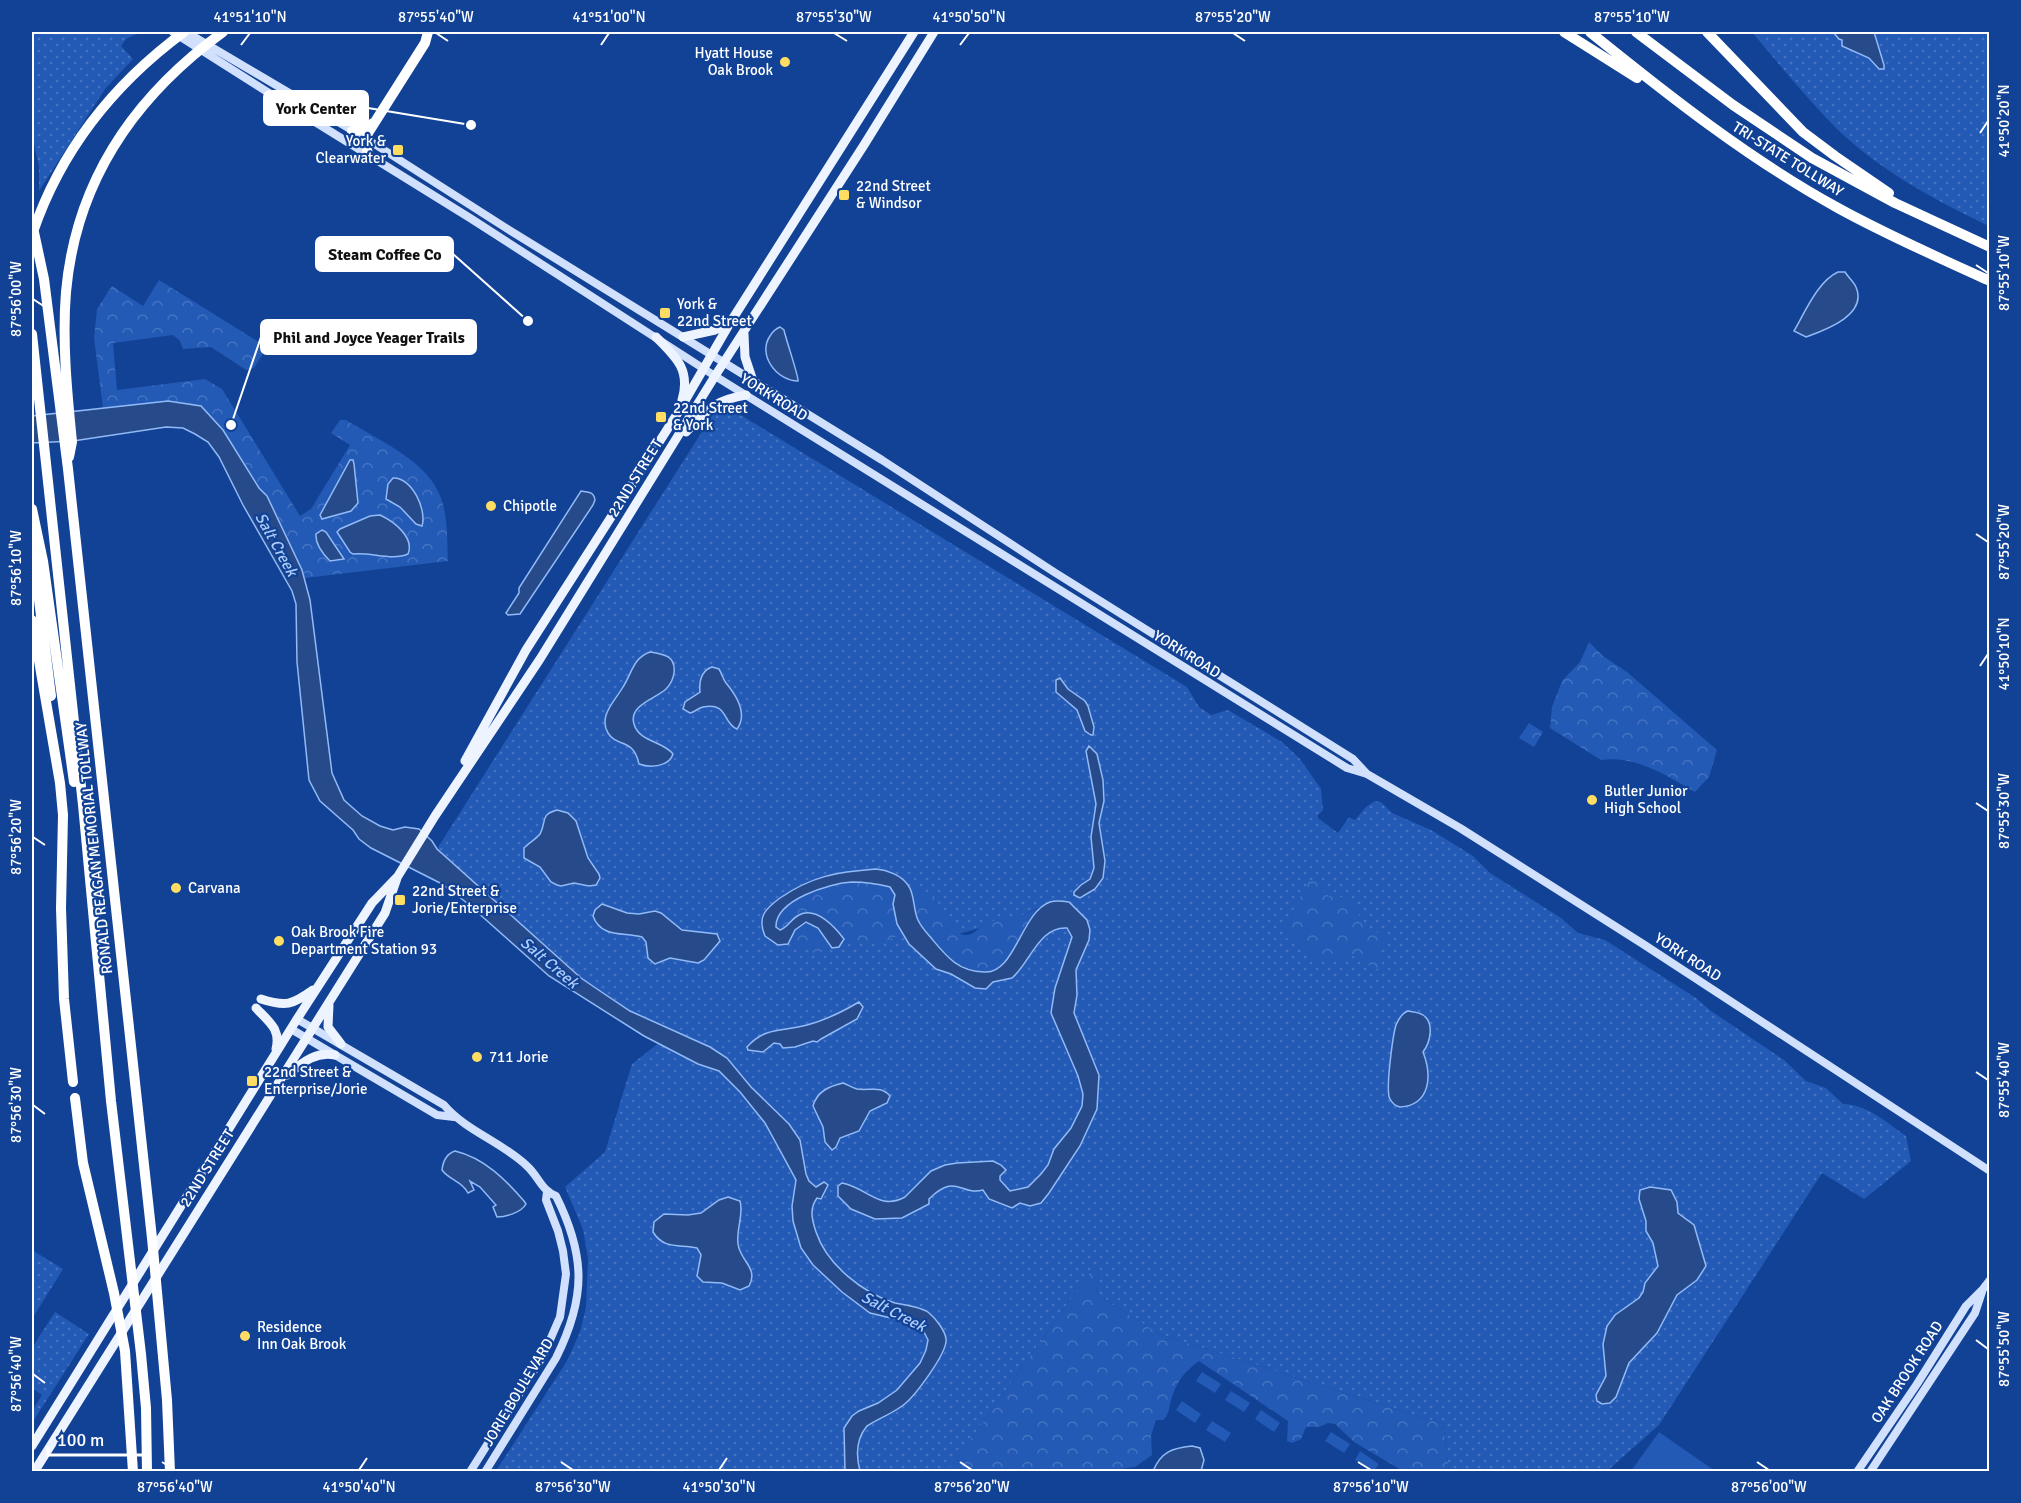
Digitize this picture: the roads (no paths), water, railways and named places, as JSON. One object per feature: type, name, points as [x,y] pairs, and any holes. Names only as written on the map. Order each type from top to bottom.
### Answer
[{"type":"highway","points":[[32,237],[51,188],[73,148],[110,100],[139,68],[185,32]]},
{"type":"highway","points":[[68,469],[72,442],[63,397],[67,279],[78,228],[93,184],[111,150],[144,104],[183,63],[223,32]]},
{"type":"highway","points":[[368,154],[367,139],[424,43],[428,32]]},
{"type":"highway","points":[[1564,32],[1714,129]]},
{"type":"highway","name":"TRI-STATE TOLLWAY","points":[[1590,32],[1714,129],[1754,157],[1836,208],[1880,231],[1989,281]]},
{"type":"highway","name":"TRI-STATE TOLLWAY","points":[[1636,32],[1733,105],[1812,158],[1895,203],[1989,247]]},
{"type":"highway","points":[[1707,32],[1788,118],[1819,145],[1872,182],[1954,231]]},
{"type":"highway","points":[[352,130],[365,129],[377,119]]},
{"type":"highway","name":"RONALD REAGAN MEMORIAL TOLLWAY","points":[[32,222],[44,279],[63,397],[66,455],[152,1238],[167,1400],[170,1472]]},
{"type":"highway","name":"RONALD REAGAN MEMORIAL TOLLWAY","points":[[32,334],[83,804],[111,1101],[146,1408],[147,1472]]},
{"type":"highway","points":[[32,509],[43,561],[74,780],[83,804]]},
{"type":"highway","points":[[32,544],[45,638],[60,783]]},
{"type":"highway","name":"RONALD REAGAN MEMORIAL TOLLWAY","points":[[32,620],[60,783],[63,814],[64,999],[73,1082]]},
{"type":"highway","points":[[75,1098],[83,1163],[114,1293],[125,1351],[131,1472]]},
{"type":"main road","name":"YORK ROAD","points":[[173,32],[367,139],[882,460],[1054,572],[1353,759],[1367,774]]},
{"type":"main road","name":"YORK ROAD","points":[[185,32],[299,112],[715,376],[1337,762],[1347,768],[1367,774],[1460,828],[1643,944],[1989,1171]]},
{"type":"main road","name":"22ND STREET","points":[[435,816],[526,650],[679,411],[730,322],[914,32]]},
{"type":"main road","name":"22ND STREET","points":[[32,1446],[297,1019],[372,903],[398,876],[540,658],[715,376],[934,32]]},
{"type":"main road","points":[[683,337],[715,330],[730,322]]},
{"type":"main road","points":[[744,332],[745,357],[753,381]]},
{"type":"main road","points":[[656,337],[676,356],[684,373],[684,392],[679,411]]},
{"type":"main road","points":[[675,442],[712,406],[726,398],[746,395]]},
{"type":"main road","name":"22ND STREET","points":[[34,1472],[387,909],[398,876]]},
{"type":"main road","points":[[261,999],[279,1005],[294,1004],[318,987]]},
{"type":"main road","points":[[329,1003],[328,1027],[341,1044]]},
{"type":"main road","points":[[256,1008],[273,1026],[278,1038],[274,1057]]},
{"type":"main road","name":"JORIE BOULEVARD","points":[[297,1019],[444,1105],[454,1117],[519,1159],[547,1192],[556,1196],[572,1230],[579,1273],[574,1315],[556,1358],[485,1472]]},
{"type":"main road","name":"JORIE BOULEVARD","points":[[291,1029],[437,1115],[454,1117]]},
{"type":"main road","points":[[280,1080],[322,1052],[335,1055]]},
{"type":"main road","name":"JORIE BOULEVARD","points":[[470,1472],[543,1356],[560,1317],[564,1300],[564,1263],[558,1231],[546,1200],[547,1192]]},
{"type":"main road","name":"OAK BROOK ROAD","points":[[1857,1472],[1917,1384],[1966,1306],[1989,1280]]},
{"type":"main road","name":"OAK BROOK ROAD","points":[[1870,1472],[1975,1313],[1983,1289]]},
{"type":"water","points":[[1833,32],[1874,32],[1884,69],[1879,69],[1869,58],[1842,46],[1842,40]]},
{"type":"water","points":[[1838,272],[1845,272],[1854,283],[1858,297],[1856,306],[1843,320],[1824,330],[1806,337],[1794,331],[1818,290],[1824,282]]},
{"type":"water","points":[[780,327],[784,330],[798,381],[790,380],[776,372],[768,359],[767,343],[773,331]]},
{"type":"water","name":"Salt Creek","points":[[168,401],[201,406],[223,430],[259,488],[267,496],[302,570],[310,600],[332,773],[344,800],[362,816],[380,826],[393,830],[405,827],[419,829],[437,849],[581,978],[630,1011],[710,1047],[727,1058],[751,1087],[789,1124],[800,1140],[809,1181],[816,1187],[824,1182],[828,1185],[821,1199],[817,1198],[814,1202],[812,1215],[816,1232],[828,1256],[859,1285],[895,1303],[926,1311],[942,1328],[946,1339],[942,1354],[922,1385],[902,1406],[867,1426],[863,1431],[858,1448],[860,1471],[845,1471],[844,1428],[852,1416],[897,1390],[920,1363],[928,1340],[924,1332],[912,1323],[870,1313],[842,1292],[813,1265],[801,1248],[793,1221],[792,1206],[796,1180],[765,1123],[740,1092],[719,1071],[698,1064],[644,1036],[549,976],[467,903],[442,884],[371,848],[320,801],[309,780],[297,662],[296,604],[292,591],[243,505],[219,457],[208,442],[183,428],[166,427],[73,441],[32,443],[32,416]]},
{"type":"water","points":[[350,460],[353,460],[354,464],[358,503],[351,511],[322,519],[320,515]]},
{"type":"water","points":[[393,478],[400,479],[412,489],[420,504],[422,526],[416,524],[400,507],[386,499],[388,484]]},
{"type":"water","points":[[581,491],[590,492],[593,495],[595,500],[593,505],[520,614],[508,615],[506,613],[519,593],[519,588]]},
{"type":"water","points":[[380,515],[396,525],[406,536],[408,554],[388,557],[353,554],[337,532],[370,516]]},
{"type":"water","points":[[322,530],[326,532],[344,559],[330,561],[322,552],[316,534]]},
{"type":"water","points":[[650,652],[668,657],[674,667],[673,678],[666,689],[639,707],[633,717],[634,724],[641,734],[673,754],[668,762],[654,766],[639,764],[633,750],[612,738],[605,727],[606,715],[636,662]]},
{"type":"water","points":[[712,667],[719,669],[739,705],[741,717],[737,729],[717,707],[703,707],[690,713],[683,709],[685,702],[700,692],[702,677],[705,671]]},
{"type":"water","points":[[1060,678],[1068,689],[1085,701],[1088,706],[1094,727],[1093,735],[1085,731],[1077,710],[1056,692],[1056,680]]},
{"type":"water","points":[[1089,746],[1097,754],[1103,780],[1104,801],[1099,823],[1105,861],[1103,878],[1095,889],[1080,898],[1074,895],[1074,892],[1090,879],[1094,868],[1091,837],[1096,804],[1086,751]]},
{"type":"water","points":[[557,810],[568,813],[576,821],[588,858],[599,874],[600,878],[596,885],[574,883],[557,885],[551,882],[540,867],[524,858],[524,848],[540,834],[548,814]]},
{"type":"water","points":[[876,869],[894,874],[905,881],[912,893],[915,912],[924,930],[954,962],[975,971],[995,970],[1003,964],[1032,918],[1040,908],[1050,902],[1069,902],[1087,920],[1090,930],[1089,940],[1076,970],[1077,995],[1074,1013],[1099,1075],[1097,1109],[1080,1146],[1041,1203],[1030,1206],[1020,1203],[1012,1208],[989,1199],[983,1190],[975,1191],[952,1186],[938,1191],[929,1199],[929,1204],[902,1218],[875,1219],[851,1209],[838,1196],[838,1186],[842,1183],[880,1200],[896,1201],[905,1197],[931,1171],[945,1165],[993,1161],[1006,1170],[1000,1176],[1000,1180],[1010,1191],[1028,1187],[1048,1165],[1054,1149],[1071,1128],[1082,1106],[1083,1094],[1078,1076],[1051,1013],[1055,988],[1072,937],[1067,928],[1057,929],[1042,939],[1012,978],[993,982],[986,989],[975,988],[951,974],[936,969],[909,944],[897,924],[893,904],[895,895],[890,887],[871,883],[842,883],[805,895],[784,909],[778,917],[776,927],[780,930],[799,915],[812,913],[818,915],[836,929],[844,939],[839,947],[832,948],[818,928],[806,922],[795,930],[788,944],[778,945],[765,936],[762,924],[764,914],[775,902],[792,891],[825,876]]},
{"type":"water","points":[[602,904],[627,913],[639,914],[655,911],[661,913],[682,930],[717,934],[720,941],[704,960],[698,963],[670,958],[655,964],[648,958],[646,942],[642,937],[613,933],[601,928],[593,916],[595,910]]},
{"type":"water","points":[[859,1002],[863,1007],[857,1019],[817,1042],[783,1048],[780,1044],[774,1043],[763,1052],[748,1050],[747,1047],[761,1036],[814,1023]]},
{"type":"water","points":[[1408,1011],[1421,1014],[1429,1023],[1428,1044],[1423,1052],[1428,1079],[1423,1095],[1418,1101],[1400,1107],[1394,1104],[1389,1094],[1391,1051],[1396,1025],[1401,1016]]},
{"type":"water","points":[[843,1083],[857,1089],[879,1089],[890,1096],[887,1103],[870,1111],[859,1131],[840,1138],[832,1150],[825,1142],[823,1127],[813,1106],[818,1096],[825,1090]]},
{"type":"water","points":[[455,1151],[466,1154],[493,1170],[524,1201],[526,1204],[524,1207],[513,1214],[497,1217],[493,1207],[496,1205],[480,1187],[470,1181],[474,1190],[468,1193],[442,1170],[446,1158]]},
{"type":"water","points":[[1650,1187],[1671,1190],[1677,1202],[1678,1213],[1694,1225],[1706,1266],[1697,1280],[1677,1295],[1657,1333],[1629,1363],[1616,1397],[1610,1403],[1602,1404],[1597,1401],[1596,1395],[1606,1376],[1603,1344],[1607,1326],[1615,1315],[1639,1298],[1645,1283],[1658,1266],[1653,1243],[1646,1231],[1646,1221],[1639,1199],[1640,1190]]},
{"type":"water","points":[[728,1197],[740,1201],[738,1244],[752,1274],[749,1286],[740,1290],[722,1283],[703,1282],[697,1276],[701,1255],[697,1248],[667,1244],[657,1238],[653,1232],[654,1222],[664,1214],[701,1213],[719,1200]]},
{"type":"water","points":[[1192,1446],[1200,1448],[1204,1460],[1201,1471],[1153,1471],[1160,1459],[1168,1452]]},
{"type":"place","name":"Hyatt House Oak Brook","points":[[785,62]]},
{"type":"place","name":"York Center","points":[[471,125]]},
{"type":"place","name":"York & Clearwater","points":[[398,150]]},
{"type":"place","name":"22nd Street & Windsor","points":[[844,195]]},
{"type":"place","name":"York & 22nd Street","points":[[665,313]]},
{"type":"place","name":"Steam Coffee Co","points":[[528,321]]},
{"type":"place","name":"22nd Street & York","points":[[661,417]]},
{"type":"place","name":"Phil and Joyce Yeager Trails","points":[[231,425]]},
{"type":"place","name":"Chipotle","points":[[491,506]]},
{"type":"place","name":"Butler Junior High School","points":[[1592,800]]},
{"type":"place","name":"Carvana","points":[[176,888]]},
{"type":"place","name":"22nd Street & Jorie/Enterprise","points":[[400,900]]},
{"type":"place","name":"Oak Brook Fire Department Station 93","points":[[279,941]]},
{"type":"place","name":"711 Jorie","points":[[477,1057]]},
{"type":"place","name":"22nd Street & Enterprise/Jorie","points":[[252,1081]]},
{"type":"place","name":"Residence Inn Oak Brook","points":[[245,1336]]}]
